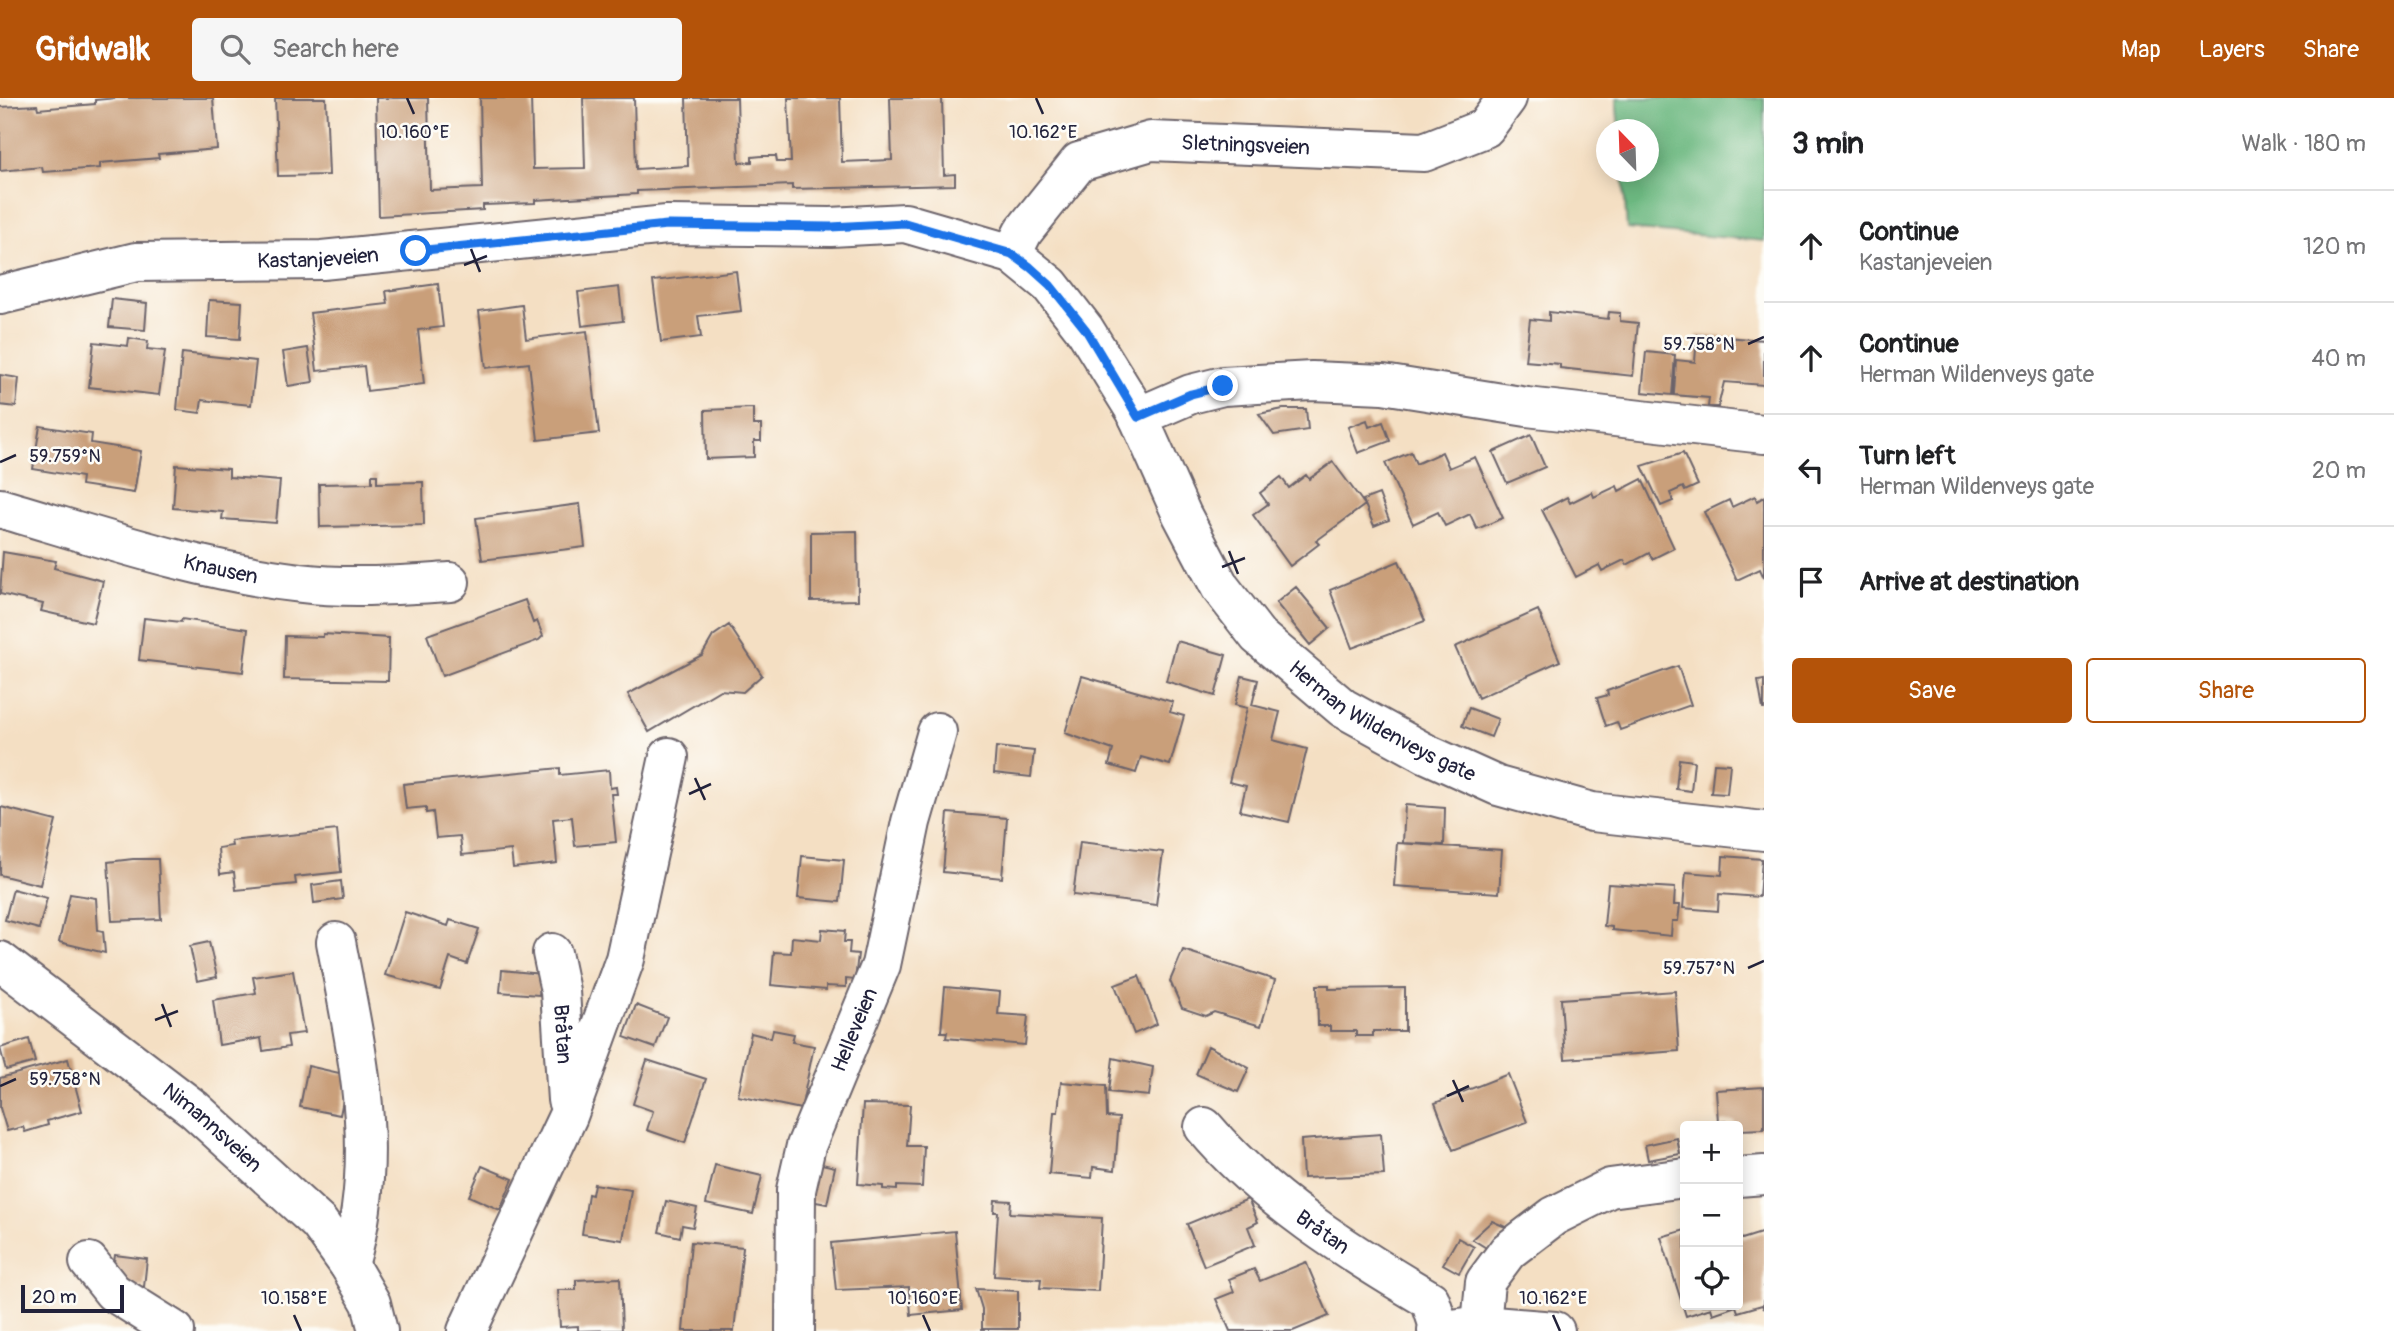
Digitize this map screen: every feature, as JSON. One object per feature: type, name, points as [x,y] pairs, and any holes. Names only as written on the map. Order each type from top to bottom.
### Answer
[{"type":"street","name":"Sletningsveien","points":[[1012,254],[1023,232],[1079,162],[1151,141],[1424,152],[1485,128],[1507,98]]},
{"type":"street","name":"Kastanjeveien","points":[[0,295],[136,262],[322,261],[667,225],[831,227],[905,223],[1012,254]]},
{"type":"street","name":"Herman Wildenveys gate","points":[[1012,254],[1050,285],[1079,321],[1138,417],[1182,515],[1220,587],[1258,636],[1343,708],[1427,754],[1499,786],[1592,812],[1764,831]]},
{"type":"street","points":[[1138,417],[1191,394],[1223,386],[1312,381],[1383,384],[1527,407],[1764,433]]},
{"type":"street","name":"Knausen","points":[[0,508],[205,567],[241,573],[302,583],[366,586],[450,582]]},
{"type":"street","name":"Helleveien","points":[[796,1331],[796,1190],[806,1146],[881,965],[911,822],[937,732]]},
{"type":"street","points":[[467,1331],[568,1116],[625,959],[669,757]]},
{"type":"street","points":[[336,942],[364,1096],[366,1124],[363,1212],[349,1265]]},
{"type":"street","name":"Bråtan","points":[[552,953],[560,991],[568,1116]]},
{"type":"street","name":"Nimannsveien","points":[[0,961],[194,1109],[319,1223],[349,1265],[371,1303],[378,1331]]},
{"type":"street","name":"Bråtan","points":[[1204,1127],[1227,1154],[1349,1253],[1430,1300],[1438,1331],[1481,1325],[1555,1331]]},
{"type":"street","points":[[1743,1177],[1764,1175]]},
{"type":"street","points":[[1481,1325],[1485,1282],[1508,1251],[1554,1216],[1610,1188],[1680,1179]]},
{"type":"street","points":[[89,1262],[113,1292],[175,1331]]},
{"type":"green space","points":[[1616,98],[1764,98],[1764,241],[1627,229],[1624,182],[1659,182],[1659,119],[1618,119]]},
{"type":"building","points":[[213,98],[217,149],[100,163],[100,168],[43,172],[42,167],[0,171],[0,107],[37,105],[38,109],[95,104],[95,100]]},
{"type":"building","points":[[275,98],[326,98],[329,175],[278,176]]},
{"type":"building","points":[[376,98],[428,98],[430,190],[482,188],[480,98],[531,98],[533,169],[585,168],[583,98],[634,98],[636,169],[688,166],[686,98],[737,98],[739,163],[752,162],[752,157],[762,156],[776,156],[777,162],[791,162],[788,98],[840,98],[842,162],[892,160],[890,98],[942,98],[944,175],[955,174],[955,185],[792,189],[792,185],[637,191],[637,194],[483,205],[483,210],[379,216]]},
{"type":"building","points":[[736,271],[741,311],[698,316],[701,337],[661,342],[653,281]]},
{"type":"building","points":[[438,284],[443,327],[418,330],[424,384],[367,391],[364,366],[317,371],[310,313],[388,304],[386,291]]},
{"type":"building","points":[[619,287],[623,321],[582,326],[578,292]]},
{"type":"building","points":[[112,299],[147,303],[145,330],[109,327]]},
{"type":"building","points":[[209,300],[242,302],[240,339],[207,337]]},
{"type":"building","points":[[522,305],[526,339],[587,331],[599,433],[538,440],[529,363],[486,368],[479,311]]},
{"type":"building","points":[[1549,312],[1608,319],[1609,312],[1620,313],[1620,321],[1638,323],[1633,376],[1560,368],[1560,364],[1525,361],[1530,319],[1549,321]]},
{"type":"building","points":[[1697,335],[1764,340],[1764,385],[1724,382],[1718,407],[1708,407],[1709,398],[1674,395],[1676,360],[1695,362]]},
{"type":"building","points":[[129,338],[148,341],[147,349],[165,351],[159,395],[89,387],[94,342],[128,346]]},
{"type":"building","points":[[308,348],[313,382],[288,386],[283,352]]},
{"type":"building","points":[[1646,352],[1675,355],[1672,395],[1642,392]]},
{"type":"building","points":[[182,353],[256,361],[251,405],[202,400],[200,413],[177,410]]},
{"type":"building","points":[[0,375],[19,378],[16,407],[0,405]]},
{"type":"building","points":[[753,408],[753,425],[761,425],[761,441],[754,441],[754,457],[706,459],[705,410]]},
{"type":"building","points":[[1283,409],[1306,409],[1308,430],[1274,435],[1259,414]]},
{"type":"building","points":[[1367,420],[1369,427],[1383,422],[1390,441],[1358,453],[1348,427]]},
{"type":"building","points":[[40,426],[92,434],[91,443],[141,451],[134,493],[81,485],[82,477],[33,469]]},
{"type":"building","points":[[1531,435],[1545,467],[1507,483],[1493,452]]},
{"type":"building","points":[[1411,452],[1416,464],[1442,452],[1449,468],[1475,457],[1503,518],[1477,529],[1470,514],[1445,526],[1438,512],[1413,524],[1385,463]]},
{"type":"building","points":[[1683,453],[1698,485],[1685,491],[1683,487],[1670,493],[1673,501],[1661,506],[1642,466]]},
{"type":"building","points":[[1333,462],[1365,505],[1316,541],[1319,544],[1290,566],[1253,515],[1268,504],[1260,493],[1281,477],[1289,488],[1306,475],[1309,479]]},
{"type":"building","points":[[176,465],[229,469],[229,477],[280,481],[276,523],[222,519],[223,512],[173,508]]},
{"type":"building","points":[[372,475],[377,475],[377,483],[423,482],[424,525],[320,527],[319,484],[372,483]]},
{"type":"building","points":[[1642,479],[1674,548],[1652,559],[1649,553],[1627,565],[1624,560],[1602,571],[1599,565],[1576,577],[1542,510],[1567,497],[1570,503],[1592,492],[1594,497],[1617,486],[1619,491]]},
{"type":"building","points":[[1379,494],[1389,520],[1374,526],[1363,500]]},
{"type":"building","points":[[1755,496],[1757,501],[1764,497],[1764,578],[1760,569],[1737,580],[1704,512],[1729,500],[1732,507]]},
{"type":"building","points":[[580,504],[585,547],[482,560],[476,518]]},
{"type":"building","points":[[857,531],[858,600],[811,601],[811,532]]},
{"type":"building","points":[[3,552],[56,561],[54,568],[103,581],[93,623],[41,611],[43,604],[0,594]]},
{"type":"building","points":[[1399,561],[1425,621],[1352,648],[1330,590]]},
{"type":"building","points":[[1296,587],[1330,628],[1310,645],[1276,603]]},
{"type":"building","points":[[525,600],[533,623],[537,621],[543,636],[539,640],[442,676],[427,635]]},
{"type":"building","points":[[1538,610],[1560,661],[1478,698],[1455,647]]},
{"type":"building","points":[[144,618],[181,622],[182,619],[248,629],[243,672],[139,660]]},
{"type":"building","points":[[729,625],[762,675],[743,692],[720,690],[649,732],[628,694],[702,655],[713,636]]},
{"type":"building","points":[[323,634],[389,638],[388,681],[284,679],[285,636],[323,637]]},
{"type":"building","points":[[1177,641],[1226,655],[1215,696],[1166,681]]},
{"type":"building","points":[[1678,666],[1691,705],[1620,730],[1617,722],[1606,726],[1597,698],[1608,695],[1607,691]]},
{"type":"building","points":[[1082,676],[1173,702],[1170,712],[1184,716],[1170,765],[1141,757],[1136,773],[1109,765],[1113,750],[1065,733]]},
{"type":"building","points":[[1242,676],[1258,680],[1252,705],[1280,712],[1273,740],[1307,749],[1289,822],[1240,811],[1246,786],[1229,782],[1247,708],[1235,705]]},
{"type":"building","points":[[1764,680],[1764,709],[1763,709],[1758,681]]},
{"type":"building","points":[[1469,708],[1498,719],[1491,737],[1462,726]]},
{"type":"building","points":[[996,747],[1034,751],[1031,777],[994,773]]},
{"type":"building","points":[[1679,759],[1694,761],[1691,791],[1676,789]]},
{"type":"building","points":[[1714,763],[1730,764],[1727,794],[1711,793]]},
{"type":"building","points":[[560,768],[560,775],[609,770],[610,788],[616,787],[617,794],[611,794],[616,842],[575,846],[572,817],[553,819],[557,863],[513,868],[511,850],[462,855],[460,836],[436,838],[433,812],[426,813],[426,807],[406,809],[403,784]]},
{"type":"building","points":[[1405,805],[1445,808],[1444,845],[1403,843]]},
{"type":"building","points":[[1,807],[56,821],[40,885],[0,875]]},
{"type":"building","points":[[948,813],[1007,818],[1002,878],[943,872]]},
{"type":"building","points":[[337,830],[341,872],[295,877],[296,884],[236,890],[234,872],[220,874],[218,848],[232,846],[231,841]]},
{"type":"building","points":[[1080,842],[1163,852],[1156,905],[1073,895]]},
{"type":"building","points":[[1397,843],[1502,850],[1499,893],[1394,886]]},
{"type":"building","points":[[802,856],[844,860],[840,902],[798,898]]},
{"type":"building","points":[[1723,856],[1762,859],[1759,897],[1719,894],[1718,911],[1683,908],[1686,872],[1722,875]]},
{"type":"building","points":[[158,859],[161,919],[112,921],[108,862]]},
{"type":"building","points":[[341,881],[343,899],[314,903],[312,885]]},
{"type":"building","points":[[1608,884],[1675,888],[1674,905],[1680,905],[1678,921],[1672,921],[1671,936],[1612,930],[1612,927],[1604,926]]},
{"type":"building","points":[[13,889],[47,898],[39,929],[5,920]]},
{"type":"building","points":[[70,894],[96,898],[98,930],[103,931],[105,953],[59,942]]},
{"type":"building","points":[[405,912],[448,926],[450,920],[479,929],[467,964],[450,958],[440,990],[385,975]]},
{"type":"building","points":[[822,929],[845,931],[844,942],[850,942],[849,953],[858,954],[855,980],[846,979],[846,987],[826,986],[826,990],[771,985],[774,952],[791,953],[792,937],[821,940]]},
{"type":"building","points":[[209,942],[217,977],[197,981],[190,946]]},
{"type":"building","points":[[1183,950],[1275,980],[1261,1026],[1214,1012],[1206,1016],[1182,1008],[1170,981]]},
{"type":"building","points":[[502,970],[541,974],[539,995],[500,992]]},
{"type":"building","points":[[293,971],[304,1033],[287,1035],[289,1047],[263,1051],[261,1038],[219,1045],[213,1000],[256,993],[253,977]]},
{"type":"building","points":[[1139,976],[1157,1024],[1134,1034],[1115,985]]},
{"type":"building","points":[[1317,985],[1329,985],[1329,989],[1405,988],[1405,1031],[1373,1031],[1373,1036],[1356,1036],[1356,1031],[1330,1031],[1330,1026],[1318,1026]]},
{"type":"building","points":[[945,987],[1000,992],[998,1014],[1028,1016],[1025,1045],[946,1038],[947,1032],[941,1032]]},
{"type":"building","points":[[1675,991],[1679,1051],[1565,1059],[1561,999]]},
{"type":"building","points":[[636,1005],[667,1017],[655,1048],[624,1037]]},
{"type":"building","points":[[773,1030],[794,1034],[792,1042],[814,1046],[801,1109],[738,1096],[751,1033],[771,1038]]},
{"type":"building","points":[[29,1039],[35,1062],[6,1070],[0,1048]]},
{"type":"building","points":[[1208,1046],[1249,1068],[1238,1092],[1196,1074]]},
{"type":"building","points":[[1113,1058],[1153,1067],[1149,1096],[1109,1092]]},
{"type":"building","points":[[68,1059],[82,1111],[47,1121],[48,1125],[25,1132],[23,1127],[7,1131],[0,1108],[0,1078]]},
{"type":"building","points":[[647,1060],[706,1079],[685,1143],[647,1130],[653,1111],[633,1104]]},
{"type":"building","points":[[308,1066],[348,1075],[340,1115],[300,1107]]},
{"type":"building","points":[[1508,1074],[1527,1122],[1453,1150],[1435,1103]]},
{"type":"building","points":[[1061,1082],[1106,1086],[1107,1117],[1119,1118],[1115,1170],[1093,1167],[1092,1178],[1049,1174],[1054,1112],[1058,1112]]},
{"type":"building","points":[[1764,1087],[1764,1129],[1743,1130],[1743,1121],[1718,1121],[1716,1090]]},
{"type":"building","points":[[863,1104],[910,1105],[907,1146],[924,1146],[922,1187],[897,1186],[897,1190],[858,1184]]},
{"type":"building","points":[[1381,1134],[1384,1175],[1303,1178],[1301,1140]]},
{"type":"building","points":[[1677,1138],[1680,1154],[1648,1160],[1645,1145]]},
{"type":"building","points":[[813,1162],[835,1167],[827,1204],[805,1200]]},
{"type":"building","points":[[715,1165],[762,1176],[753,1214],[706,1204]]},
{"type":"building","points":[[482,1166],[513,1179],[500,1210],[469,1196]]},
{"type":"building","points":[[594,1184],[631,1190],[623,1240],[582,1234],[588,1194],[592,1195]]},
{"type":"building","points":[[1248,1199],[1258,1222],[1248,1227],[1255,1245],[1204,1266],[1187,1224]]},
{"type":"building","points":[[995,1200],[1011,1201],[1010,1213],[1102,1218],[1098,1291],[1040,1288],[1041,1279],[994,1276],[998,1212],[994,1212]]},
{"type":"building","points":[[666,1201],[697,1208],[693,1227],[682,1225],[680,1237],[659,1232]]},
{"type":"building","points":[[1492,1221],[1510,1229],[1488,1249],[1472,1239]]},
{"type":"building","points":[[955,1231],[962,1310],[911,1315],[909,1287],[836,1290],[831,1243]]},
{"type":"building","points":[[1680,1231],[1680,1297],[1661,1237]]},
{"type":"building","points":[[1764,1232],[1764,1309],[1762,1305],[1738,1312],[1737,1310],[1743,1310],[1743,1239]]},
{"type":"building","points":[[1458,1238],[1474,1247],[1459,1273],[1443,1264]]},
{"type":"building","points":[[691,1242],[743,1247],[734,1331],[683,1331]]},
{"type":"building","points":[[115,1255],[147,1259],[144,1287],[111,1282]]},
{"type":"building","points":[[1306,1262],[1329,1316],[1293,1331],[1230,1331],[1216,1299],[1234,1292],[1229,1279],[1254,1269],[1260,1281]]},
{"type":"building","points":[[620,1278],[622,1330],[578,1331],[578,1326],[560,1327],[558,1290],[576,1290],[576,1280]]},
{"type":"building","points":[[976,1289],[1018,1291],[1018,1329],[982,1329],[982,1309]]},
{"type":"building","points":[[1684,1310],[1705,1310],[1686,1316]]},
{"type":"route","points":[[416,251],[667,225],[831,227],[905,223],[1012,254],[1030,267],[1050,285],[1086,330],[1138,417],[1191,394],[1223,386]]}]
